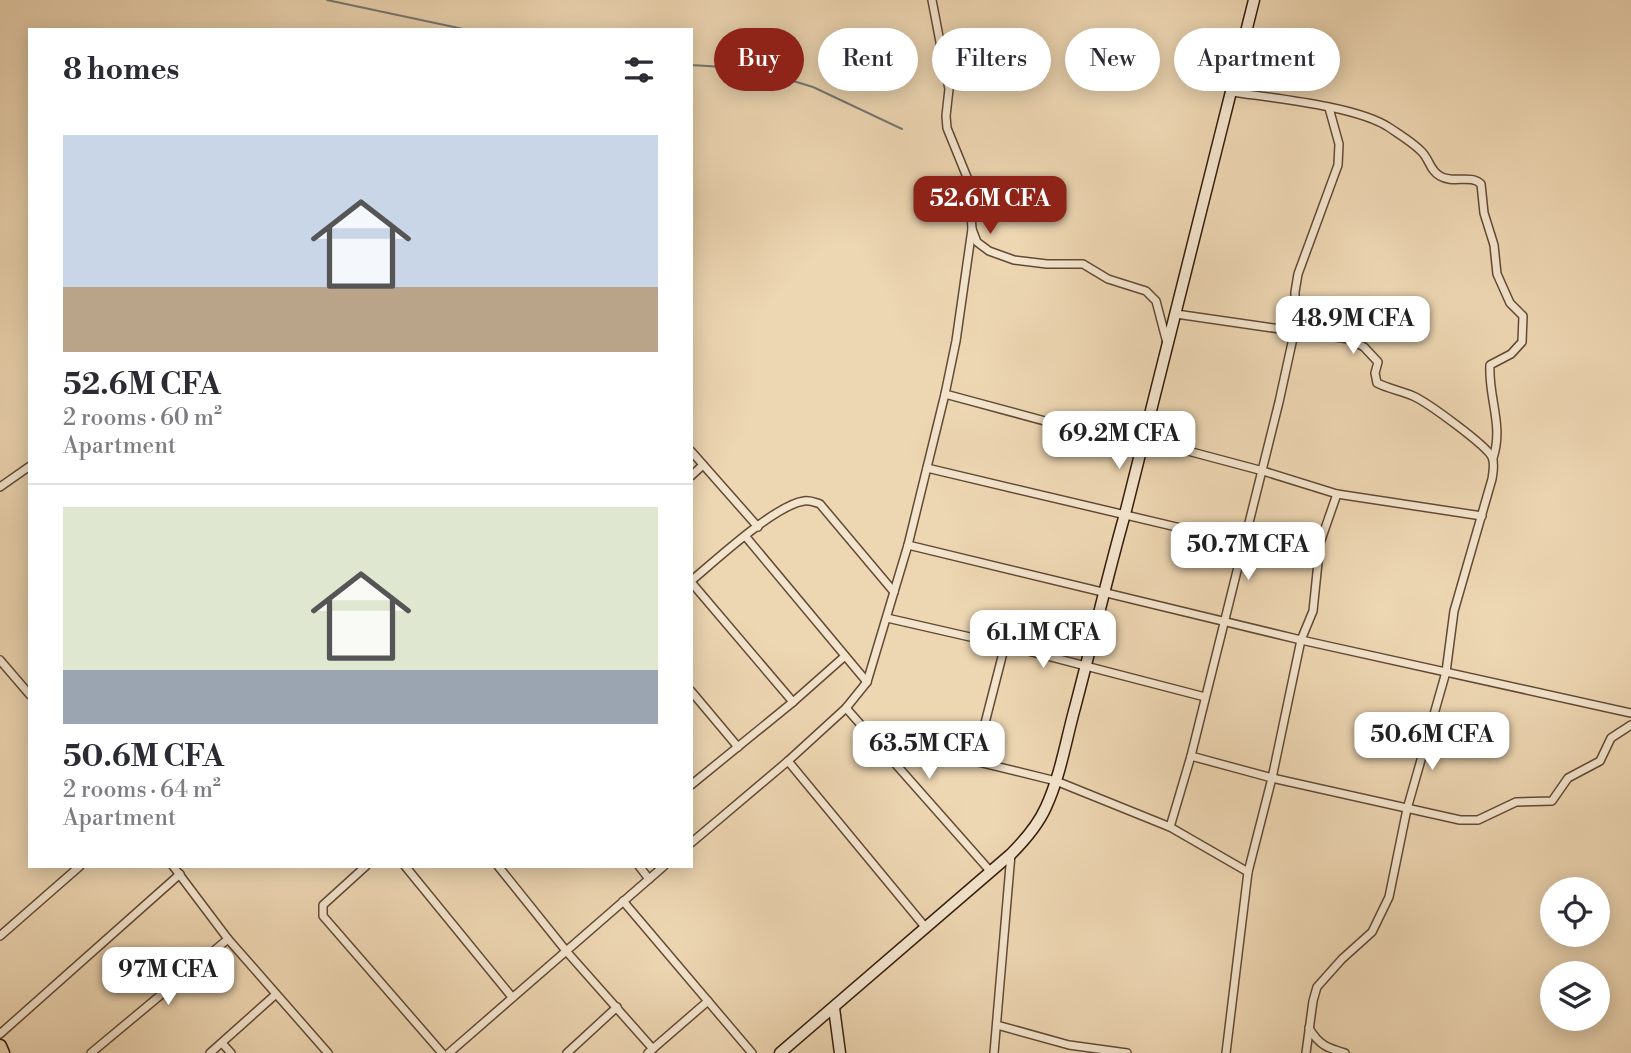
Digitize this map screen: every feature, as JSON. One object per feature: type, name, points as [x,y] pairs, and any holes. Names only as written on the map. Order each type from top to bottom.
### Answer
[{"type":"main road","points":[[0,1046],[3,1053]]},
{"type":"street","points":[[693,841],[846,708],[867,682],[908,545],[956,341],[972,229],[969,182],[947,128],[949,91],[932,0]]},
{"type":"street","points":[[780,1053],[1011,854],[1042,816],[1056,781],[1086,667],[1254,0]]},
{"type":"street","points":[[1232,92],[1329,108],[1381,122],[1421,151],[1433,170],[1443,178],[1475,180],[1481,184],[1484,213],[1494,245],[1497,274],[1510,303],[1522,316],[1521,342],[1511,354],[1490,365],[1490,385],[1498,433],[1492,479],[1454,611],[1446,672],[1407,809],[1397,865],[1384,910],[1372,932],[1342,959],[1317,987],[1306,1053]]},
{"type":"street","points":[[1170,827],[1191,756],[1296,329],[1298,274],[1338,165],[1339,144],[1329,108]]},
{"type":"street","points":[[972,229],[980,246],[1002,257],[1030,262],[1083,264],[1108,279],[1147,292],[1158,306],[1168,347]]},
{"type":"street","points":[[1176,314],[1296,329],[1358,342],[1378,362],[1375,373],[1377,383],[1391,390],[1413,395],[1472,438],[1493,458]]},
{"type":"street","points":[[945,394],[1263,471],[1337,494],[1482,516]]},
{"type":"street","points":[[693,453],[758,527]]},
{"type":"street","points":[[693,474],[703,465]]},
{"type":"street","points":[[0,487],[28,467]]},
{"type":"street","points":[[927,468],[1244,543]]},
{"type":"street","points":[[1226,1053],[1248,872],[1272,778],[1301,640],[1313,611],[1320,543],[1337,494]]},
{"type":"street","points":[[693,579],[758,527],[791,505],[806,500],[820,504],[894,592]]},
{"type":"street","points":[[746,537],[867,682]]},
{"type":"street","points":[[908,545],[1301,640],[1631,713]]},
{"type":"street","points":[[693,583],[793,702]]},
{"type":"street","points":[[887,618],[1005,645],[1205,697]]},
{"type":"street","points":[[975,762],[1005,645]]},
{"type":"street","points":[[693,783],[845,656]]},
{"type":"street","points":[[0,660],[28,693]]},
{"type":"street","points":[[693,693],[738,747]]},
{"type":"street","points":[[846,708],[991,872]]},
{"type":"street","points":[[1191,756],[1272,778],[1407,809],[1474,821],[1516,802],[1552,801],[1568,778],[1600,761],[1611,738],[1631,724]]},
{"type":"street","points":[[872,736],[1056,781],[1170,827],[1248,872]]},
{"type":"street","points":[[788,761],[926,928]]},
{"type":"street","points":[[994,1053],[1011,854]]},
{"type":"street","points":[[0,936],[78,868]]},
{"type":"street","points":[[175,868],[228,939],[328,1053]]},
{"type":"street","points":[[364,868],[323,905],[323,916],[442,1053]]},
{"type":"street","points":[[407,868],[512,997]]},
{"type":"street","points":[[500,868],[651,1051],[708,1001]]},
{"type":"street","points":[[641,868],[649,879]]},
{"type":"street","points":[[449,1053],[662,868]]},
{"type":"street","points":[[0,1034],[180,874]]},
{"type":"street","points":[[623,901],[752,1053]]},
{"type":"street","points":[[91,1053],[228,939]]},
{"type":"street","points":[[210,1053],[275,995]]},
{"type":"street","points":[[567,1053],[617,1007]]},
{"type":"street","points":[[834,1008],[840,1053]]},
{"type":"street","points":[[997,1025],[1068,1049],[1127,1053]]},
{"type":"street","points":[[1309,1028],[1316,1042],[1345,1053]]},
{"type":"street","points":[[222,1043],[231,1053]]},
{"type":"waterway","points":[[327,0],[459,28]]},
{"type":"waterway","points":[[693,65],[754,69],[813,87],[902,129]]}]
